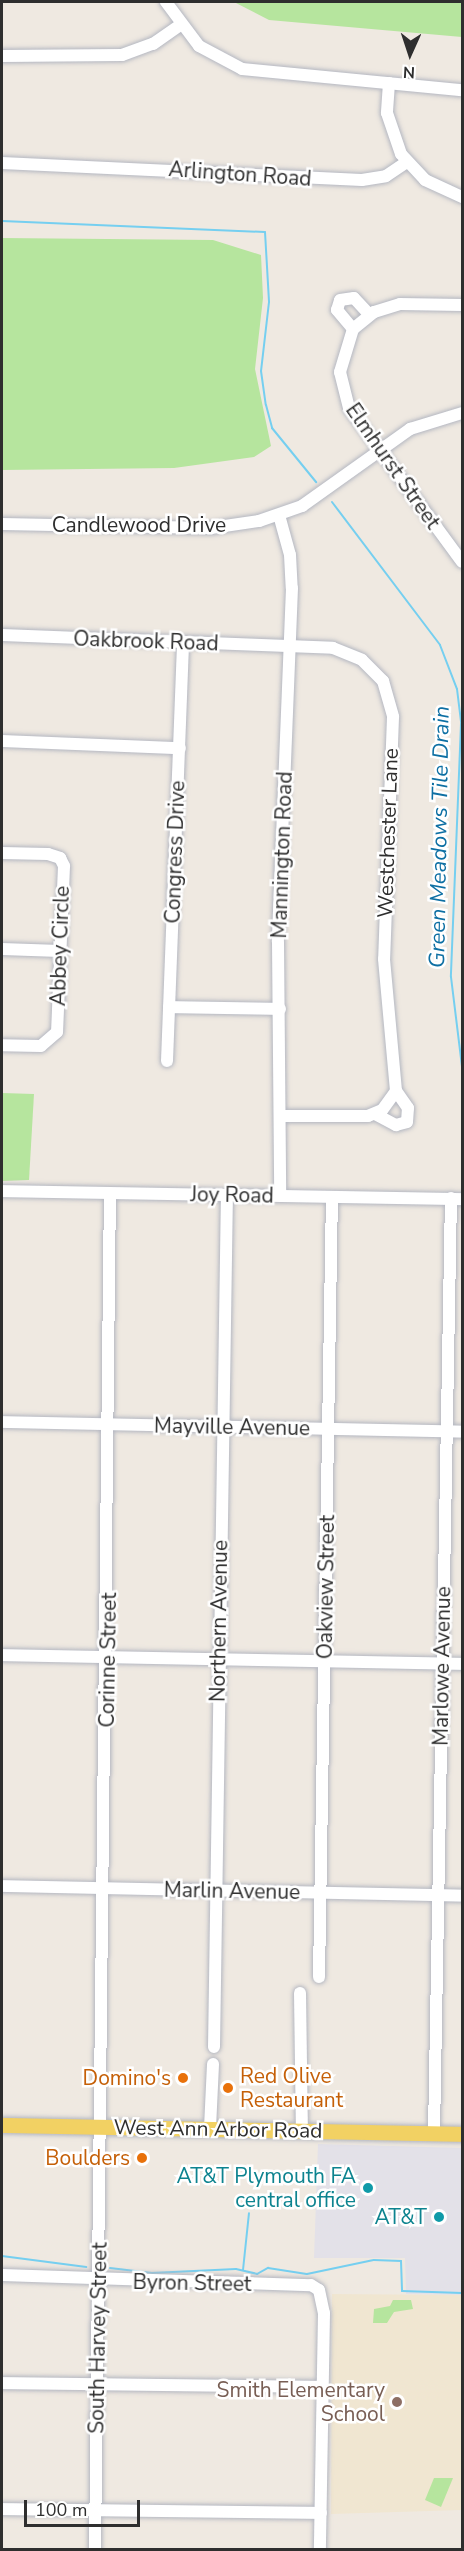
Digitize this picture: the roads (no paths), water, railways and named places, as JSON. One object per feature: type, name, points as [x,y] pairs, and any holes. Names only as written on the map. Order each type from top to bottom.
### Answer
[{"type":"main road","name":"West Ann Arbor Road","points":[[2,2125],[302,2129],[462,2134]]},
{"type":"street","points":[[166,2],[180,25],[207,52],[242,69],[462,90]]},
{"type":"street","points":[[2,56],[122,55],[153,44],[180,25]]},
{"type":"street","points":[[389,83],[390,125],[407,162],[438,188],[462,197]]},
{"type":"street","name":"Arlington Road","points":[[2,163],[362,180],[386,176],[407,162]]},
{"type":"street","points":[[370,315],[354,297],[340,300],[337,310],[353,329],[370,315],[400,304],[462,305]]},
{"type":"street","name":"Elmhurst Street","points":[[353,329],[341,366],[342,392],[380,450],[462,561]]},
{"type":"street","name":"Candlewood Drive","points":[[2,524],[211,528],[279,515],[310,500],[417,426],[462,414]]},
{"type":"street","name":"Mannington Road","points":[[279,515],[291,567],[278,942],[280,1196]]},
{"type":"street","name":"Oakbrook Road","points":[[2,635],[290,646]]},
{"type":"street","name":"Congress Drive","points":[[167,1061],[183,643]]},
{"type":"street","name":"Westchester Lane","points":[[281,1116],[375,1114],[396,1125],[407,1122],[408,1108],[396,1091],[384,959],[391,702],[379,675],[354,655],[333,648],[290,646]]},
{"type":"street","points":[[2,741],[180,748]]},
{"type":"street","name":"Abbey Circle","points":[[2,853],[60,858],[57,1032],[41,1046],[2,1045]]},
{"type":"street","points":[[2,949],[60,951]]},
{"type":"street","points":[[169,1007],[280,1009]]},
{"type":"street","points":[[375,1114],[396,1091]]},
{"type":"street","name":"Joy Road","points":[[2,1191],[456,1199]]},
{"type":"street","name":"Corinne Street","points":[[102,2127],[111,1425],[110,1193]]},
{"type":"street","name":"Northern Avenue","points":[[214,2047],[218,1659],[227,1195]]},
{"type":"street","name":"Oakview Street","points":[[319,1977],[332,1197]]},
{"type":"street","name":"Marlowe Avenue","points":[[434,2133],[446,1432],[456,1199]]},
{"type":"street","name":"Mayville Avenue","points":[[2,1422],[462,1432]]},
{"type":"street","points":[[2,1655],[462,1664]]},
{"type":"street","name":"Marlin Avenue","points":[[2,1886],[462,1896]]},
{"type":"street","points":[[300,1993],[302,2129]]},
{"type":"street","points":[[210,2128],[213,2064]]},
{"type":"street","name":"South Harvey Street","points":[[95,2550],[102,2127]]},
{"type":"street","name":"Byron Street","points":[[2,2275],[99,2282],[310,2285],[320,2290],[323,2304],[323,2388]]},
{"type":"street","points":[[2,2383],[323,2388],[320,2550]]},
{"type":"street","points":[[2,2509],[321,2513]]},
{"type":"waterway","name":"Green Meadows Tile Drain","points":[[2,221],[265,232],[269,302],[261,371],[266,405],[272,428],[316,482]]},
{"type":"waterway","name":"Green Meadows Tile Drain","points":[[332,502],[440,645],[457,689],[461,724],[451,977],[462,1067]]},
{"type":"waterway","points":[[243,2270],[249,2213]]},
{"type":"waterway","points":[[2,2256],[86,2267]]},
{"type":"waterway","points":[[110,2268],[152,2273],[236,2269],[257,2274],[268,2268],[307,2274],[374,2260],[401,2261],[402,2291],[462,2293]]},
{"type":"place","name":"Domino's","points":[[183,2078]]},
{"type":"place","name":"Red Olive Restaurant","points":[[228,2088]]},
{"type":"place","name":"Boulders","points":[[142,2158]]},
{"type":"place","name":"AT&T Plymouth FA central office","points":[[368,2188]]},
{"type":"place","name":"AT&T","points":[[439,2217]]},
{"type":"place","name":"Smith Elementary School","points":[[397,2402]]}]
